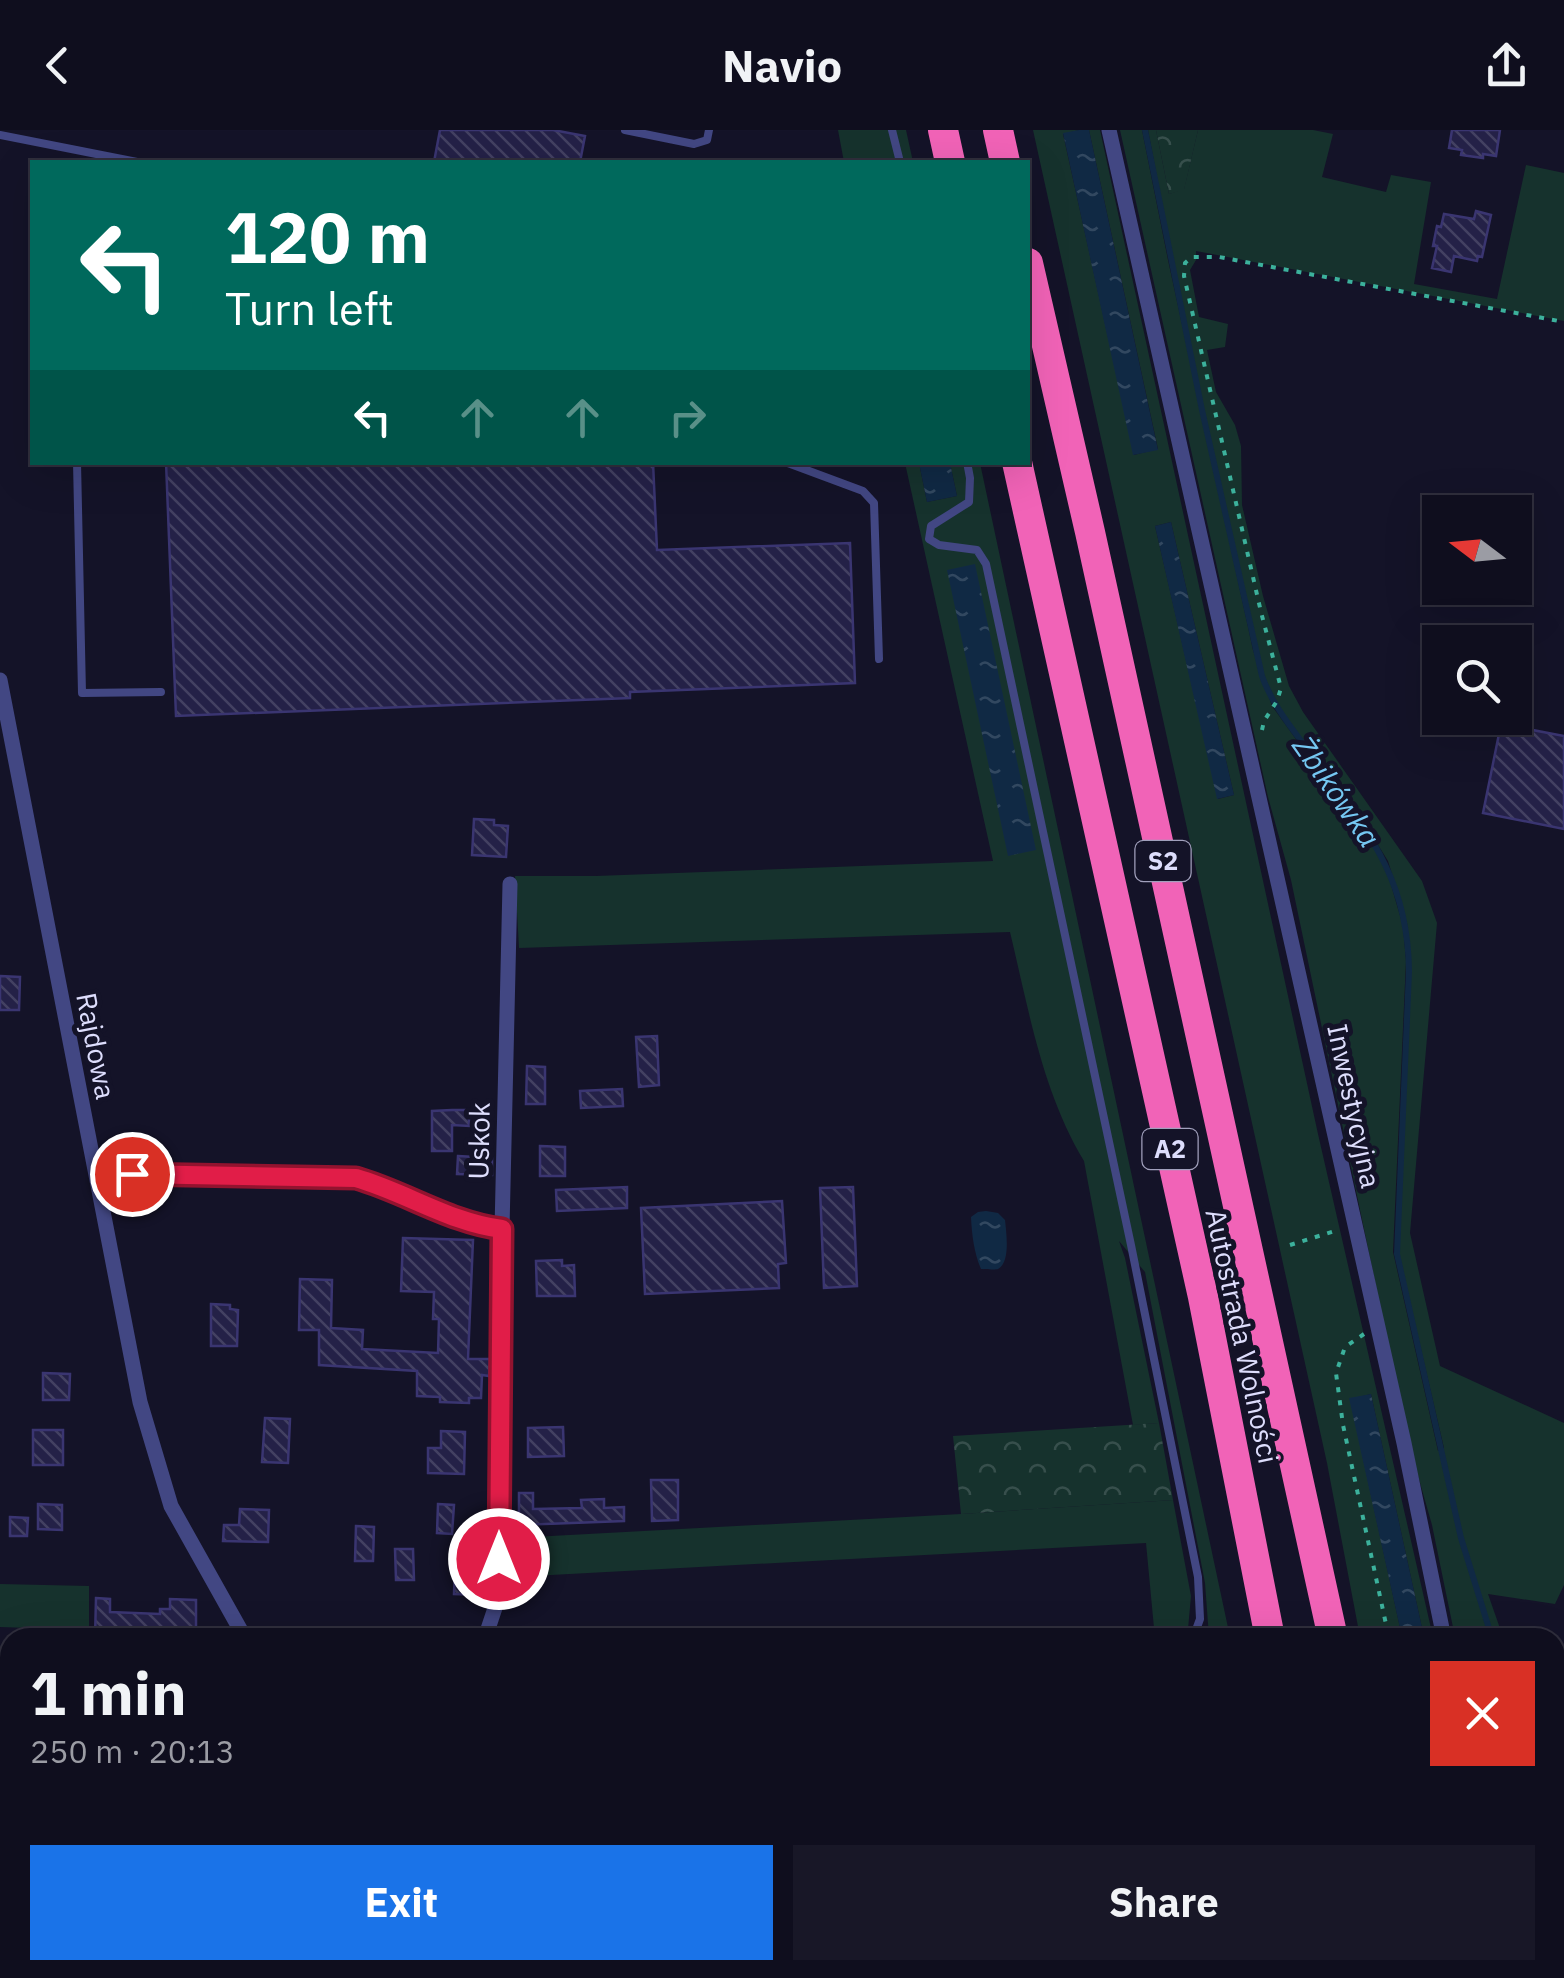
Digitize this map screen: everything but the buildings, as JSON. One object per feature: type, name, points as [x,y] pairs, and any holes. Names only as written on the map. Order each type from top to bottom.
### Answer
[{"type":"highway","points":[[943,130],[950,160]]},
{"type":"highway","points":[[998,130],[1005,160]]},
{"type":"highway","name":"S2","points":[[1030,271],[1331,1628]]},
{"type":"highway","name":"Autostrada Wolności","points":[[1018,465],[1203,1297],[1268,1628]]},
{"type":"street","name":"Inwestycyjna","points":[[1109,131],[1404,1442],[1442,1628]]},
{"type":"street","name":"Rajdowa","points":[[0,680],[140,1402],[171,1506],[239,1628]]},
{"type":"street","name":"Uskok","points":[[488,1628],[499,1596],[510,884]]},
{"type":"lane","points":[[625,130],[694,144],[706,140],[709,130]]},
{"type":"lane","points":[[892,130],[900,160]]},
{"type":"lane","points":[[0,134],[127,160]]},
{"type":"lane","points":[[70,148],[71,160]]},
{"type":"lane","points":[[78,465],[82,693],[161,692]]},
{"type":"lane","points":[[793,465],[862,490],[874,502],[879,659]]},
{"type":"lane","points":[[968,465],[969,502],[931,526],[929,539],[940,545],[977,550],[986,564],[1198,1576],[1200,1618],[1196,1628]]},
{"type":"lane","points":[[95,1173],[356,1178],[478,1226],[502,1229]]},
{"type":"path","points":[[1272,709],[1281,688],[1260,612],[1184,276],[1185,263],[1192,257],[1219,257],[1564,322]]},
{"type":"path","points":[[1290,1245],[1355,1225]]},
{"type":"path","points":[[1363,1335],[1345,1346],[1336,1372],[1343,1425],[1387,1628]]},
{"type":"green space","points":[[838,130],[906,130],[913,160],[844,160]]},
{"type":"green space","points":[[1033,130],[1079,130],[1063,134],[1134,455],[1158,449],[1089,130],[1100,130],[1318,1134],[1431,1628],[1422,1628],[1371,1394],[1350,1399],[1400,1628],[1358,1628],[1327,1463]],"holes":[[[1171,522],[1234,795],[1218,799],[1155,526]]]},
{"type":"green space","points":[[1120,130],[1142,130],[1253,650],[1272,706],[1371,843],[1387,871],[1403,926],[1406,961],[1393,1252],[1438,1451],[1444,1448],[1398,1251],[1411,982],[1407,923],[1388,861],[1278,706],[1262,671],[1191,355],[1148,130],[1156,130],[1169,194],[1184,189],[1198,130],[1313,130],[1333,134],[1322,177],[1386,192],[1391,175],[1431,182],[1414,284],[1497,299],[1526,165],[1564,173],[1564,321],[1196,251],[1190,270],[1199,317],[1228,324],[1225,347],[1207,350],[1216,392],[1235,425],[1241,446],[1242,505],[1289,686],[1303,712],[1422,881],[1437,923],[1410,1233],[1440,1366],[1564,1423],[1564,1585],[1555,1604],[1488,1594],[1500,1628],[1453,1628],[1432,1525],[1409,1444],[1291,880],[1268,797]]},
{"type":"green space","points":[[1156,130],[1198,130],[1184,190],[1169,194]]},
{"type":"green space","points":[[905,465],[919,465],[927,502],[957,496],[950,465],[980,465],[1228,1628],[1208,1628],[1205,1583],[1145,1272],[1119,1241],[1159,1423],[1133,1425],[1084,1161],[1047,1079],[1010,932],[519,948],[515,876],[993,861]]},
{"type":"green space","points":[[1159,1423],[1173,1500],[961,1514],[953,1436]]},
{"type":"green space","points":[[1173,1500],[1191,1596],[1188,1628],[1154,1628],[1146,1543],[514,1577],[514,1538]]},
{"type":"green space","points":[[0,1584],[89,1586],[89,1628],[0,1627]]},
{"type":"water","points":[[1089,130],[1158,450],[1133,455],[1063,133]]},
{"type":"water","points":[[919,465],[950,465],[957,496],[927,502]]},
{"type":"water","points":[[1171,522],[1234,795],[1217,799],[1155,526]]},
{"type":"water","points":[[975,564],[1036,850],[1008,856],[947,570]]},
{"type":"water","points":[[986,1211],[998,1213],[1005,1220],[1005,1260],[997,1269],[981,1269],[974,1244],[971,1217]]},
{"type":"water","points":[[1371,1394],[1422,1628],[1400,1628],[1349,1398]]},
{"type":"waterway","name":"Żbikówka","points":[[1145,130],[1262,676],[1282,714],[1378,851],[1400,905],[1409,971],[1397,1254],[1461,1538],[1489,1628]]},
{"type":"route","points":[[132,1174],[356,1178],[478,1226],[502,1229],[499,1559]]}]
